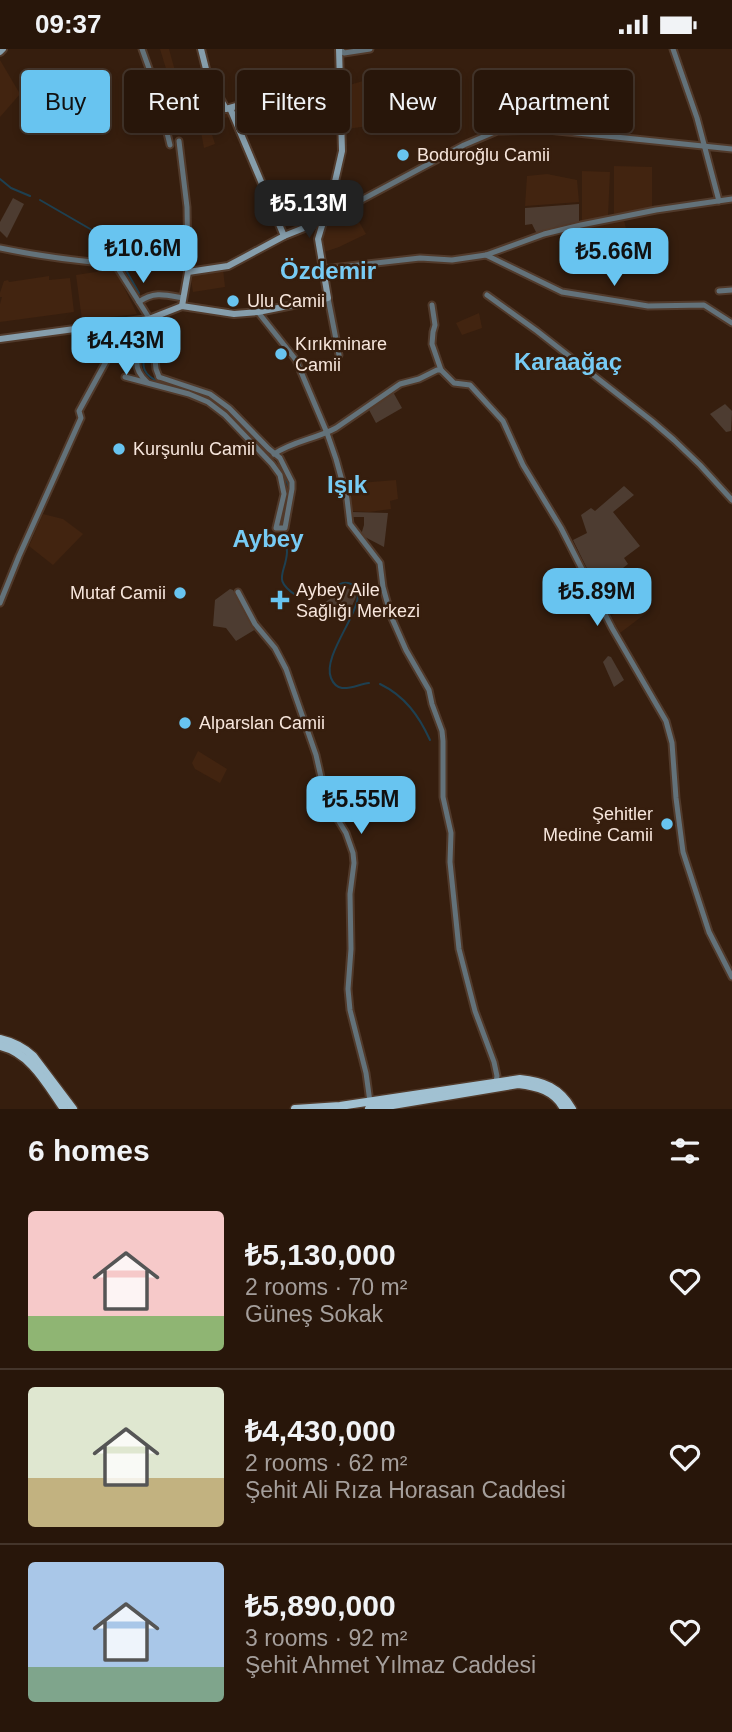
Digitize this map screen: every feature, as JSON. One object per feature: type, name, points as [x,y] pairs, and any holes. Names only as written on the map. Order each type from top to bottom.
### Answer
[{"type":"main road","points":[[201,49],[208,78],[228,108],[284,236]]},
{"type":"main road","points":[[339,49],[339,70]]},
{"type":"main road","points":[[228,108],[237,106]]},
{"type":"main road","points":[[0,339],[146,320],[184,302],[234,314],[328,298],[318,239],[341,155],[340,133]]},
{"type":"main road","points":[[184,302],[188,272],[228,266],[284,236],[324,220]]},
{"type":"main road","points":[[0,1039],[13,1042],[33,1056],[73,1109]]},
{"type":"main road","points":[[0,1046],[15,1051],[28,1062],[64,1109]]},
{"type":"main road","points":[[370,1107],[520,1079],[547,1084],[563,1095],[572,1109]]},
{"type":"main road","points":[[295,1109],[370,1107],[518,1084],[545,1091],[557,1098],[564,1109]]},
{"type":"street","points":[[142,49],[156,88],[170,145]]},
{"type":"street","points":[[339,49],[344,53],[370,49]]},
{"type":"street","points":[[673,49],[692,103],[719,201]]},
{"type":"street","points":[[324,220],[464,145],[497,131],[548,130],[732,149]]},
{"type":"street","points":[[179,141],[187,207],[188,272]]},
{"type":"street","points":[[323,269],[420,258],[452,260],[486,255],[570,227],[656,210],[732,199]]},
{"type":"street","points":[[0,248],[72,261],[115,264],[139,302],[151,331],[159,377],[157,385]]},
{"type":"street","points":[[486,255],[562,292],[648,306],[704,305],[732,323]]},
{"type":"street","points":[[719,291],[732,290]]},
{"type":"street","points":[[139,302],[148,295],[157,294],[184,302]]},
{"type":"street","points":[[487,295],[659,427],[700,465],[732,500]]},
{"type":"street","points":[[328,298],[340,355]]},
{"type":"street","points":[[432,305],[435,325],[432,344],[441,370],[454,383],[470,385],[503,421],[523,465],[561,528],[612,628],[660,709],[672,743],[682,852],[709,932],[732,977]]},
{"type":"street","points":[[258,312],[296,360],[312,396],[327,433],[347,499],[350,524],[380,563],[390,616],[429,690],[442,731],[443,797],[451,833],[450,862],[459,949],[475,1011],[494,1062],[496,1082]]},
{"type":"street","points":[[147,382],[138,371],[136,357],[151,331]]},
{"type":"street","points":[[0,603],[80,418],[79,411],[120,336]]},
{"type":"street","points":[[270,462],[274,453],[287,445],[327,433],[400,384],[441,370]]},
{"type":"street","points":[[125,377],[189,394],[208,402],[225,415],[280,475],[284,493],[276,528],[285,528],[292,482],[280,458],[229,408],[210,394],[159,377]]},
{"type":"street","points":[[270,462],[280,458]]},
{"type":"street","points":[[237,591],[255,624],[275,648],[286,669],[316,755],[323,786],[353,853],[348,989],[350,1010],[366,1073],[370,1107]]},
{"type":"shaded area","points":[[160,49],[169,49],[175,70],[166,70]]},
{"type":"shaded area","points":[[0,60],[20,94],[0,117]]},
{"type":"shaded area","points":[[363,81],[364,127],[350,128],[350,85]]},
{"type":"shaded area","points":[[228,111],[229,117],[223,119],[223,113]]},
{"type":"shaded area","points":[[201,133],[212,133],[215,144],[204,148]]},
{"type":"shaded area","points":[[614,166],[652,167],[652,207],[614,214]]},
{"type":"shaded area","points":[[582,171],[610,172],[608,216],[582,221]]},
{"type":"shaded area","points":[[547,174],[577,180],[579,202],[525,206],[527,176]]},
{"type":"shaded area","points":[[13,198],[24,204],[7,238],[0,231],[0,222]]},
{"type":"shaded area","points":[[579,204],[579,222],[537,234],[532,224],[525,225],[525,208]]},
{"type":"shaded area","points":[[352,209],[366,234],[324,252],[322,236],[328,221]]},
{"type":"shaded area","points":[[624,220],[634,263],[581,258],[575,231]]},
{"type":"shaded area","points":[[115,269],[137,314],[82,320],[76,275]]},
{"type":"shaded area","points":[[223,269],[225,287],[193,292],[190,274]]},
{"type":"shaded area","points":[[49,276],[49,280],[70,278],[74,312],[0,322],[0,293],[4,281]]},
{"type":"shaded area","points":[[479,313],[482,328],[462,335],[456,323]]},
{"type":"shaded area","points":[[393,392],[402,408],[376,423],[368,408]]},
{"type":"shaded area","points":[[725,404],[732,411],[731,431],[726,432],[710,414]]},
{"type":"shaded area","points":[[396,480],[398,499],[390,501],[391,509],[352,511],[349,494],[361,489],[359,483]]},
{"type":"shaded area","points":[[624,486],[634,495],[613,512],[640,546],[624,558],[628,564],[623,568],[637,590],[607,609],[573,540],[587,533],[581,515],[591,508],[595,511]]},
{"type":"shaded area","points":[[352,512],[388,513],[384,547],[361,535],[364,517],[353,517]]},
{"type":"shaded area","points":[[43,514],[63,519],[83,534],[53,565],[29,546]]},
{"type":"shaded area","points":[[586,584],[594,599],[572,613],[561,601]]},
{"type":"shaded area","points":[[343,587],[353,590],[356,597],[345,621],[321,605]]},
{"type":"shaded area","points":[[230,589],[256,629],[236,641],[226,628],[213,626],[215,600]]},
{"type":"shaded area","points":[[641,597],[649,611],[620,633],[611,616]]},
{"type":"shaded area","points":[[608,656],[624,680],[614,687],[603,662]]},
{"type":"shaded area","points":[[198,751],[227,769],[220,783],[195,769],[192,763]]},
{"type":"waterway","points":[[0,179],[11,188],[30,196]]},
{"type":"waterway","points":[[40,200],[104,237]]},
{"type":"waterway","points":[[111,244],[139,293]]},
{"type":"waterway","points":[[150,342],[144,368],[155,380]]},
{"type":"waterway","points":[[162,383],[208,397],[225,409],[270,455]]},
{"type":"waterway","points":[[279,463],[289,487],[281,525]]},
{"type":"waterway","points":[[281,530],[287,552],[282,580],[297,596]]},
{"type":"waterway","points":[[306,598],[322,595],[343,583],[351,584],[357,590],[353,612],[333,654],[331,678],[335,685],[342,688],[369,683]]},
{"type":"waterway","points":[[380,684],[397,694],[410,707],[430,740]]},
{"type":"place","name":"Boduroğlu Camii","points":[[403,155]]},
{"type":"place","name":"Ulu Camii","points":[[233,301]]},
{"type":"place","name":"Kırıkminare Camii","points":[[281,354]]},
{"type":"place","name":"Kurşunlu Camii","points":[[119,449]]},
{"type":"place","name":"Mutaf Camii","points":[[180,593]]},
{"type":"place","name":"Aybey Aile Sağlığı Merkezi","points":[[280,600]]},
{"type":"place","name":"Alparslan Camii","points":[[185,723]]},
{"type":"place","name":"Şehitler Medine Camii","points":[[667,824]]},
{"type":"district","name":"Özdemir","points":[[328,270]]},
{"type":"district","name":"Karaağaç","points":[[568,361]]},
{"type":"district","name":"Işık","points":[[347,484]]},
{"type":"district","name":"Aybey","points":[[268,538]]}]
